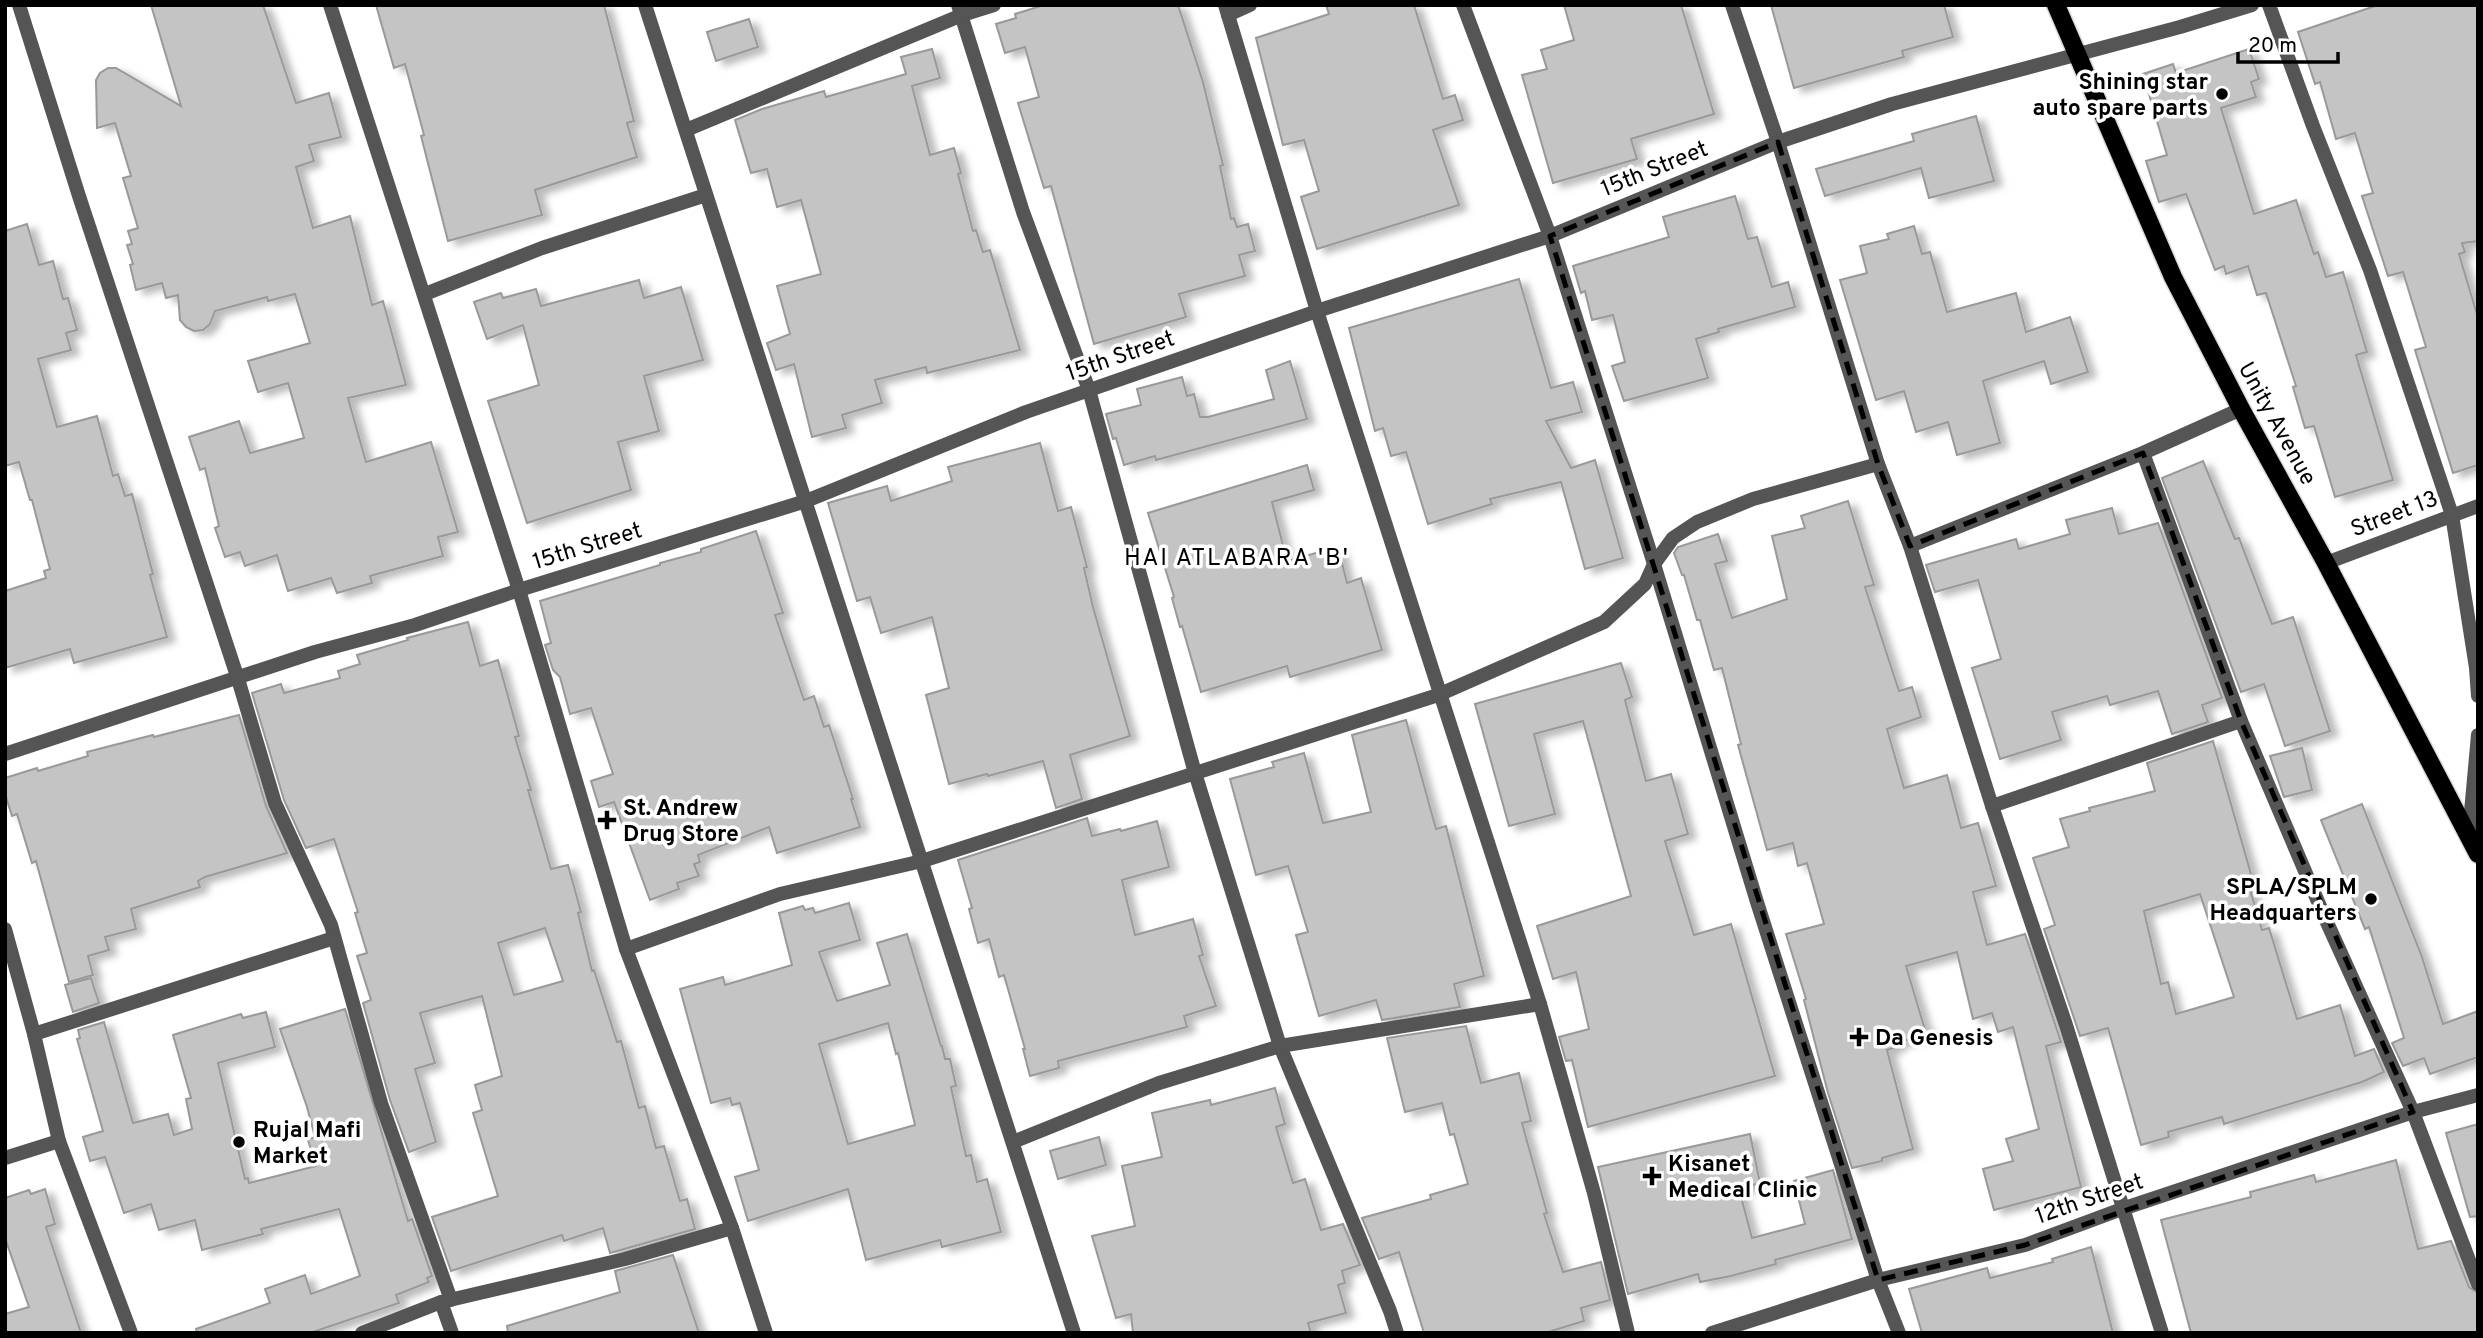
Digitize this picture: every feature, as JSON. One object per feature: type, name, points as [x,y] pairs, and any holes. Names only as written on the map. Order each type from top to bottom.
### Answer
[{"type":"main road","name":"Unity Avenue","points":[[2056,5],[2173,277],[2478,854]]},
{"type":"street","points":[[19,5],[238,679],[275,803],[331,925],[382,1103],[446,1301],[452,1333]]},
{"type":"street","points":[[330,5],[519,590],[626,949],[732,1228],[766,1333]]},
{"type":"street","points":[[645,5],[1074,1333]]},
{"type":"street","points":[[686,130],[960,10],[994,5]]},
{"type":"street","points":[[1250,5],[1227,10],[1317,311],[1539,1004],[1594,1193],[1628,1333]]},
{"type":"street","points":[[1463,5],[1550,236],[1757,902],[1878,1280],[1899,1333]]},
{"type":"street","points":[[1732,5],[1878,464],[1910,546],[2066,1025],[2162,1333]]},
{"type":"street","name":"15th Street","points":[[5,754],[315,652],[415,625],[806,501],[1026,412],[1317,311],[1550,236],[1777,142],[1892,104],[2180,27],[2252,5]]},
{"type":"street","points":[[2269,5],[2370,270],[2452,515],[2478,696]]},
{"type":"street","points":[[960,10],[1023,212],[1089,390],[1195,773],[1280,1046],[1390,1311],[1396,1333]]},
{"type":"street","points":[[425,294],[542,248],[706,195]]},
{"type":"street","points":[[1910,546],[2143,453],[2241,409]]},
{"type":"street","points":[[2143,453],[2241,721],[2325,918],[2413,1112],[2478,1284]]},
{"type":"street","points":[[626,949],[780,894],[922,861],[1438,695],[1604,622],[1645,584],[1654,564],[1674,538],[1697,522],[1753,499],[1878,464]]},
{"type":"street","name":"Street 13","points":[[2326,563],[2478,506]]},
{"type":"street","points":[[1993,806],[2241,721]]},
{"type":"street","points":[[2469,834],[2478,735]]},
{"type":"street","points":[[5,929],[34,1034],[59,1141],[131,1333]]},
{"type":"street","points":[[34,1034],[334,938]]},
{"type":"street","points":[[1013,1142],[1159,1083],[1280,1046],[1539,1004]]},
{"type":"street","name":"12th Street","points":[[1712,1333],[1878,1280],[2025,1245],[2122,1209],[2413,1112],[2478,1095]]},
{"type":"street","points":[[5,1158],[59,1141]]},
{"type":"street","points":[[362,1333],[446,1301],[625,1259],[732,1228]]},
{"type":"highlighted area","points":[[1778,142],[1878,464],[1910,546],[2143,453],[2241,721],[2413,1112],[2025,1245],[1878,1280],[1550,236]]},
{"type":"building","points":[[151,5],[263,5],[296,103],[329,93],[341,137],[309,145],[314,161],[296,167],[313,228],[350,216],[372,305],[383,301],[406,385],[348,398],[366,462],[431,442],[458,532],[438,537],[443,556],[370,576],[372,583],[337,593],[331,578],[288,591],[277,555],[245,566],[240,552],[225,557],[215,528],[219,526],[205,468],[200,470],[189,437],[239,421],[250,453],[304,438],[288,383],[258,392],[248,361],[310,343],[295,294],[268,301],[267,297],[215,311],[210,324],[203,330],[194,331],[180,320],[178,295],[166,298],[162,283],[136,290],[130,265],[133,264],[127,245],[132,244],[128,231],[138,228],[123,178],[131,176],[115,123],[97,128],[96,80],[100,73],[108,68],[116,68],[181,106]]},
{"type":"building","points":[[376,5],[604,5],[634,121],[627,123],[637,157],[535,190],[542,215],[448,241],[405,64],[394,68]]},
{"type":"building","points":[[1044,5],[1178,5],[1203,82],[1223,165],[1220,166],[1231,219],[1234,218],[1237,227],[1248,224],[1255,251],[1239,255],[1245,276],[1179,294],[1186,317],[1094,344],[1051,186],[1044,188],[1018,103],[1039,97],[1025,47],[1005,53],[996,24],[1016,18],[1015,14]]},
{"type":"building","points":[[1326,5],[1414,5],[1443,99],[1455,95],[1463,120],[1433,130],[1459,205],[1317,249],[1301,197],[1319,191],[1304,140],[1283,145],[1256,38],[1329,14]]},
{"type":"building","points":[[1564,5],[1681,5],[1714,114],[1631,139],[1637,159],[1553,183],[1522,75],[1547,69],[1541,50],[1574,40]]},
{"type":"building","points":[[1771,5],[1944,5],[1953,37],[1902,51],[1904,57],[1794,88]]},
{"type":"building","points":[[2378,5],[2478,5],[2478,241],[2462,243],[2465,252],[2459,254],[2478,318],[2478,465],[2453,473],[2415,350],[2426,347],[2403,272],[2388,276],[2362,196],[2373,193],[2355,133],[2336,139],[2320,82],[2315,84],[2298,32]]},
{"type":"building","points":[[749,19],[758,47],[716,61],[707,32]]},
{"type":"building","points":[[932,49],[940,78],[912,86],[930,155],[954,148],[973,231],[976,230],[983,252],[990,250],[1020,350],[927,373],[926,367],[875,380],[882,403],[842,415],[846,428],[812,437],[794,364],[776,370],[767,343],[790,334],[777,286],[821,274],[801,200],[777,207],[767,169],[751,173],[735,120],[824,91],[826,97],[906,74],[901,57]]},
{"type":"building","points":[[2249,49],[2259,79],[2251,82],[2256,97],[2221,108],[2254,214],[2296,200],[2314,254],[2318,252],[2326,277],[2343,272],[2367,352],[2356,355],[2393,480],[2335,497],[2314,426],[2305,428],[2293,387],[2296,386],[2266,293],[2257,295],[2248,266],[2226,274],[2224,266],[2215,270],[2186,194],[2159,202],[2146,161],[2167,155],[2143,74],[2173,64],[2176,73]]},
{"type":"building","points":[[1976,116],[1994,181],[1929,198],[1921,168],[1825,196],[1816,169],[1914,141],[1912,134]]},
{"type":"building","points":[[1735,196],[1748,239],[1757,237],[1772,287],[1788,282],[1795,307],[1718,329],[1719,332],[1696,339],[1708,378],[1624,401],[1612,366],[1625,362],[1613,315],[1592,320],[1585,291],[1581,293],[1573,266],[1669,237],[1663,217]]},
{"type":"building","points":[[27,224],[39,265],[53,261],[63,299],[68,298],[77,330],[66,333],[71,350],[38,359],[57,427],[97,416],[113,476],[118,474],[125,496],[132,494],[167,637],[74,663],[70,649],[5,668],[5,591],[46,578],[44,571],[50,569],[19,462],[5,466],[5,231]]},
{"type":"building","points":[[1914,226],[1922,254],[1930,252],[1947,312],[2016,293],[2026,332],[2070,317],[2088,372],[2051,384],[2044,361],[1983,381],[2000,443],[1957,455],[1948,422],[1916,432],[1904,391],[1876,400],[1840,280],[1867,273],[1860,246],[1889,239],[1887,234]]},
{"type":"building","points":[[1519,279],[1551,388],[1573,382],[1582,412],[1546,421],[1571,468],[1595,460],[1623,558],[1585,569],[1561,482],[1490,499],[1492,504],[1428,524],[1406,452],[1391,456],[1383,428],[1375,431],[1349,328]]},
{"type":"building","points":[[639,280],[644,298],[681,287],[703,360],[644,376],[659,431],[618,442],[631,490],[527,523],[488,401],[539,385],[523,325],[487,339],[474,302],[501,293],[503,298],[536,289],[541,306]]},
{"type":"building","points":[[1290,361],[1307,419],[1156,460],[1155,456],[1124,465],[1106,414],[1141,405],[1137,389],[1182,377],[1187,396],[1194,394],[1200,417],[1208,417],[1274,399],[1266,370]]},
{"type":"building","points":[[1040,443],[1058,511],[1071,507],[1087,567],[1084,568],[1093,607],[1130,736],[1070,755],[1082,799],[1056,808],[1043,761],[949,784],[926,695],[949,688],[932,617],[881,633],[870,597],[857,601],[828,503],[887,486],[891,501],[952,481],[948,467]]},
{"type":"building","points":[[2203,461],[2235,539],[2239,538],[2272,624],[2293,617],[2330,731],[2285,746],[2264,684],[2241,692],[2162,478]]},
{"type":"building","points":[[1307,465],[1314,490],[1272,502],[1287,561],[1338,547],[1347,583],[1361,578],[1382,650],[1290,677],[1287,666],[1201,692],[1148,513]]},
{"type":"building","points":[[1848,501],[1874,585],[1865,587],[1899,691],[1912,687],[1921,717],[1887,729],[1904,788],[1947,775],[1961,828],[1978,823],[1996,886],[1973,892],[1987,945],[2025,934],[2061,1042],[2046,1046],[2081,1187],[1994,1210],[1983,1169],[2013,1161],[2006,1139],[2039,1129],[2013,1027],[1998,1032],[1992,1013],[1973,1019],[1957,952],[1906,966],[1926,1033],[1895,1044],[1896,1047],[1887,1050],[1913,1149],[1882,1158],[1882,1161],[1852,1168],[1828,1093],[1804,1000],[1806,999],[1786,934],[1824,924],[1807,863],[1798,866],[1793,843],[1767,850],[1738,745],[1741,744],[1722,668],[1714,670],[1700,620],[1697,620],[1684,575],[1674,553],[1678,547],[1718,534],[1727,561],[1715,564],[1732,618],[1787,599],[1772,536],[1805,528],[1801,516]]},
{"type":"building","points":[[2112,508],[2119,534],[2158,523],[2222,698],[2202,705],[2208,722],[2172,734],[2158,691],[2110,705],[2107,696],[2052,712],[2061,740],[2000,759],[1972,668],[2001,659],[1978,580],[1935,592],[1926,565],[2016,539],[2019,549],[2070,534],[2066,520]]},
{"type":"building","points":[[756,531],[783,613],[775,615],[804,700],[814,696],[824,727],[829,725],[860,827],[777,853],[769,827],[698,855],[700,862],[694,864],[699,876],[677,883],[679,889],[650,900],[614,802],[599,807],[591,781],[613,774],[591,708],[570,714],[560,677],[553,670],[545,645],[551,643],[540,601],[701,552],[701,549]]},
{"type":"building","points":[[468,622],[480,666],[498,660],[519,736],[515,737],[531,790],[528,790],[551,869],[568,865],[581,912],[578,913],[592,971],[594,970],[617,1042],[621,1041],[639,1108],[645,1106],[656,1148],[664,1146],[680,1201],[687,1199],[695,1229],[610,1253],[603,1228],[564,1241],[562,1235],[451,1271],[432,1217],[498,1196],[473,1113],[482,1110],[475,1085],[502,1076],[482,996],[420,1013],[435,1063],[415,1069],[436,1142],[409,1152],[390,1100],[363,1003],[371,1000],[357,956],[367,953],[355,913],[358,912],[334,839],[306,848],[284,800],[252,693],[281,684],[284,693],[340,678],[338,671],[360,664],[357,655],[408,640],[407,638]],"holes":[[[545,928],[563,981],[514,995],[498,943]]]},
{"type":"building","points":[[1621,663],[1632,697],[1625,700],[1646,781],[1671,774],[1688,834],[1665,841],[1694,935],[1731,924],[1775,1076],[1588,1127],[1572,1060],[1566,1061],[1559,1037],[1589,1029],[1576,972],[1553,979],[1537,926],[1631,896],[1583,721],[1534,734],[1555,814],[1509,826],[1475,704]]},
{"type":"building","points":[[239,715],[266,806],[287,853],[205,877],[198,881],[200,887],[131,909],[136,929],[105,937],[109,950],[88,956],[93,975],[69,982],[36,861],[32,863],[17,814],[12,816],[5,794],[5,778],[88,756],[87,752]]},
{"type":"building","points":[[1406,720],[1436,829],[1446,826],[1484,976],[1454,984],[1460,1007],[1382,1020],[1376,1000],[1319,1016],[1296,935],[1308,932],[1288,866],[1256,875],[1230,779],[1274,767],[1272,762],[1304,753],[1323,823],[1371,812],[1352,735]]},
{"type":"building","points":[[2213,741],[2251,874],[2246,876],[2262,930],[2269,928],[2297,1019],[2340,1005],[2355,1056],[2374,1049],[2384,1072],[2362,1082],[2224,1124],[2222,1117],[2168,1132],[2169,1137],[2141,1145],[2108,1028],[2080,1036],[2044,929],[2055,925],[2033,858],[2069,847],[2060,819],[2090,811],[2089,808],[2155,791],[2147,763]],"holes":[[[2200,894],[2234,997],[2176,1014],[2168,982],[2161,984],[2144,911]]]},
{"type":"building","points":[[2302,748],[2312,790],[2284,797],[2270,756]]},
{"type":"building","points":[[2362,804],[2422,957],[2443,1024],[2478,1011],[2478,1057],[2430,1074],[2424,1058],[2403,1066],[2392,1043],[2404,1038],[2369,927],[2365,929],[2321,820]]},
{"type":"building","points":[[1087,818],[1092,836],[1157,821],[1169,867],[1122,880],[1135,935],[1193,919],[1203,955],[1199,956],[1216,1006],[1184,1016],[1187,1027],[1058,1061],[1059,1068],[1030,1076],[1004,975],[999,977],[989,939],[978,943],[969,909],[972,908],[958,860]]},
{"type":"building","points":[[849,903],[860,940],[819,952],[837,1001],[890,985],[877,943],[907,934],[945,1059],[950,1059],[956,1086],[951,1087],[966,1156],[971,1155],[977,1182],[987,1179],[1001,1232],[942,1247],[940,1240],[866,1260],[848,1189],[748,1221],[735,1177],[759,1170],[740,1103],[732,1105],[730,1098],[711,1103],[680,989],[723,977],[725,985],[792,965],[779,913],[803,906],[805,910],[813,908],[815,913]],"holes":[[[888,1023],[896,1054],[898,1053],[915,1125],[848,1144],[819,1044]]]},
{"type":"building","points":[[91,978],[99,1003],[73,1012],[65,985]]},
{"type":"building","points":[[345,1009],[408,1221],[412,1219],[432,1276],[427,1278],[429,1282],[396,1295],[399,1303],[310,1333],[197,1333],[196,1329],[270,1303],[265,1289],[305,1275],[311,1294],[360,1276],[339,1209],[261,1229],[263,1234],[202,1250],[195,1220],[159,1230],[151,1204],[124,1213],[105,1157],[90,1161],[83,1137],[103,1131],[77,1039],[80,1038],[78,1030],[104,1022],[133,1123],[168,1114],[174,1135],[192,1129],[186,1099],[191,1098],[173,1035],[241,1014],[243,1018],[266,1012],[275,1047],[218,1063],[245,1179],[248,1178],[249,1183],[316,1166],[308,1140],[315,1137],[280,1029]]},
{"type":"building","points":[[1466,1026],[1481,1083],[1519,1073],[1531,1121],[1522,1123],[1547,1213],[1544,1214],[1563,1272],[1601,1262],[1610,1300],[1581,1308],[1584,1321],[1545,1333],[1424,1333],[1399,1252],[1379,1259],[1362,1218],[1431,1199],[1430,1195],[1468,1184],[1454,1134],[1450,1135],[1442,1103],[1405,1112],[1387,1038]]},
{"type":"building","points":[[1275,1088],[1285,1124],[1276,1127],[1293,1183],[1305,1179],[1321,1230],[1343,1224],[1360,1265],[1342,1271],[1345,1283],[1338,1285],[1346,1313],[1308,1323],[1311,1333],[1133,1333],[1131,1314],[1116,1318],[1092,1236],[1135,1226],[1122,1166],[1162,1157],[1152,1113],[1210,1100],[1211,1105]]},
{"type":"building","points":[[2478,1124],[2478,1216],[2470,1217],[2446,1133]]},
{"type":"building","points":[[1750,1134],[1760,1183],[1739,1189],[1752,1238],[1805,1224],[1794,1181],[1833,1170],[1852,1239],[1775,1260],[1776,1264],[1731,1276],[1700,1282],[1698,1274],[1628,1294],[1598,1167]]},
{"type":"building","points":[[1099,1137],[1106,1165],[1058,1179],[1050,1151]]},
{"type":"building","points":[[2396,1160],[2418,1249],[2451,1241],[2469,1287],[2478,1293],[2478,1333],[2191,1333],[2161,1220],[2251,1197],[2250,1192],[2314,1175],[2316,1182]]},
{"type":"building","points":[[45,1189],[55,1224],[46,1227],[81,1333],[5,1333],[5,1314],[29,1307],[5,1238],[5,1198],[29,1190],[31,1194]]},
{"type":"building","points":[[2091,1247],[2113,1333],[1922,1333],[1909,1289],[1987,1268],[1990,1278],[2053,1262],[2052,1259]]},
{"type":"building","points":[[673,1255],[699,1333],[508,1333],[507,1326],[620,1292],[615,1271]]},
{"type":"place","name":"Shining star auto spare parts","points":[[2222,94]]},
{"type":"place","name":"St. Andrew Drug Store","points":[[607,820]]},
{"type":"place","name":"SPLA/SPLM Headquarters","points":[[2371,899]]},
{"type":"place","name":"Da Genesis","points":[[1859,1037]]},
{"type":"place","name":"Rujal Mafi Market","points":[[239,1142]]},
{"type":"place","name":"Kisanet Medical Clinic","points":[[1652,1176]]},
{"type":"district","name":"HAI ATLABARA 'B'","points":[[1237,557]]}]
